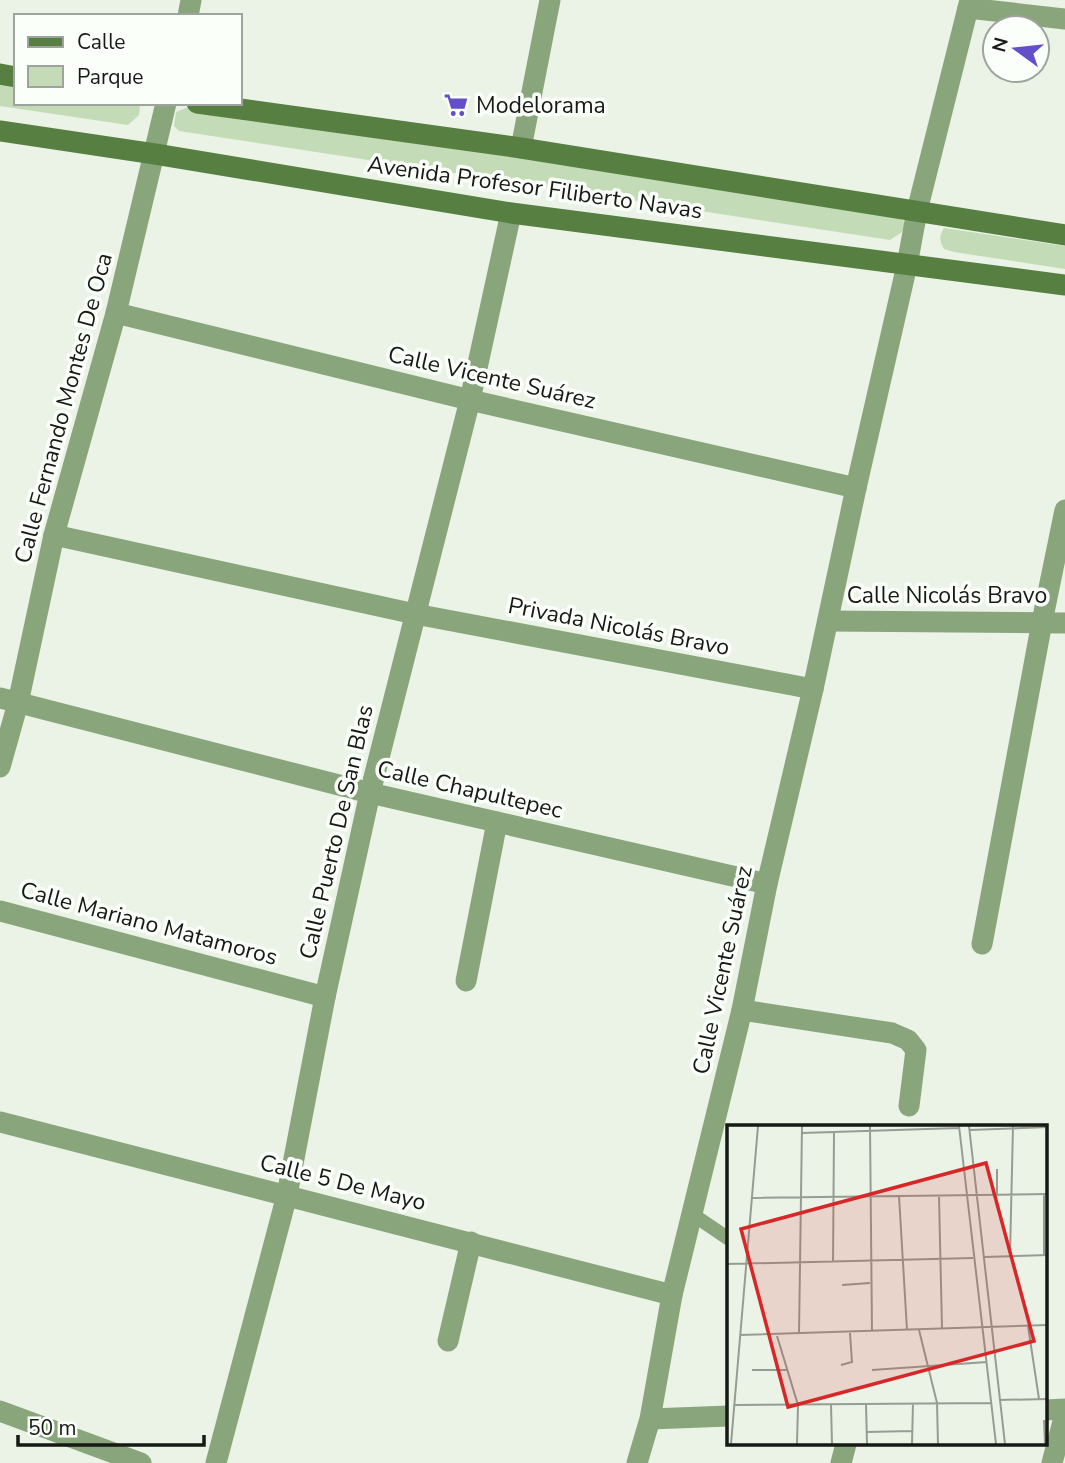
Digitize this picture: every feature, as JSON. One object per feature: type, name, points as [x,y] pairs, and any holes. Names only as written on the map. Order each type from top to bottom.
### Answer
[{"type":"main road","name":"Avenida Profesor Filiberto Navas","points":[[211,105],[522,148],[1065,234]]},
{"type":"main road","name":"Avenida Profesor Filiberto Navas","points":[[0,131],[155,154],[511,214],[1065,285]]},
{"type":"street","points":[[522,148],[547,1]]},
{"type":"street","points":[[969,4],[1065,19]]},
{"type":"street","name":"Calle Vicente Suárez","points":[[637,1463],[650,1419],[672,1295],[742,1010],[767,884],[813,689],[917,211],[969,4]]},
{"type":"street","name":"Calle Fernando Montes De Oca","points":[[0,767],[9,701],[116,313],[166,105]]},
{"type":"street","name":"Calle Puerto De San Blas","points":[[216,1463],[287,1195],[325,997],[370,793],[470,400],[511,214]]},
{"type":"street","name":"Calle Vicente Suárez","points":[[116,313],[470,400],[856,488]]},
{"type":"street","points":[[982,944],[1065,510]]},
{"type":"street","name":"Privada Nicolás Bravo","points":[[54,535],[415,614],[813,689]]},
{"type":"street","name":"Calle Nicolás Bravo","points":[[828,621],[1065,623]]},
{"type":"street","name":"Calle Chapultepec","points":[[9,701],[370,793],[767,884]]},
{"type":"street","points":[[466,981],[497,822]]},
{"type":"street","name":"Calle Mariano Matamoros","points":[[0,911],[325,997]]},
{"type":"street","points":[[742,1010],[892,1033],[908,1040],[916,1050],[909,1106]]},
{"type":"street","name":"Calle 5 De Mayo","points":[[0,1122],[672,1295]]},
{"type":"street","points":[[448,1340],[471,1242]]},
{"type":"street","points":[[0,1411],[141,1463]]},
{"type":"street","points":[[1052,1463],[1065,1412]]},
{"type":"street","points":[[650,1419],[727,1416]]},
{"type":"street","points":[[841,1463],[845,1446]]},
{"type":"lane","points":[[692,1213],[727,1238]]},
{"type":"green space","points":[[0,79],[14,82],[14,105],[140,106],[139,115],[128,125],[0,106]]},
{"type":"green space","points":[[188,107],[901,217],[905,223],[902,232],[890,240],[179,131],[174,126],[176,112]]},
{"type":"green space","points":[[944,228],[1065,246],[1065,269],[944,249],[940,238]]},
{"type":"place","name":"Modelorama","points":[[456,105]]}]
